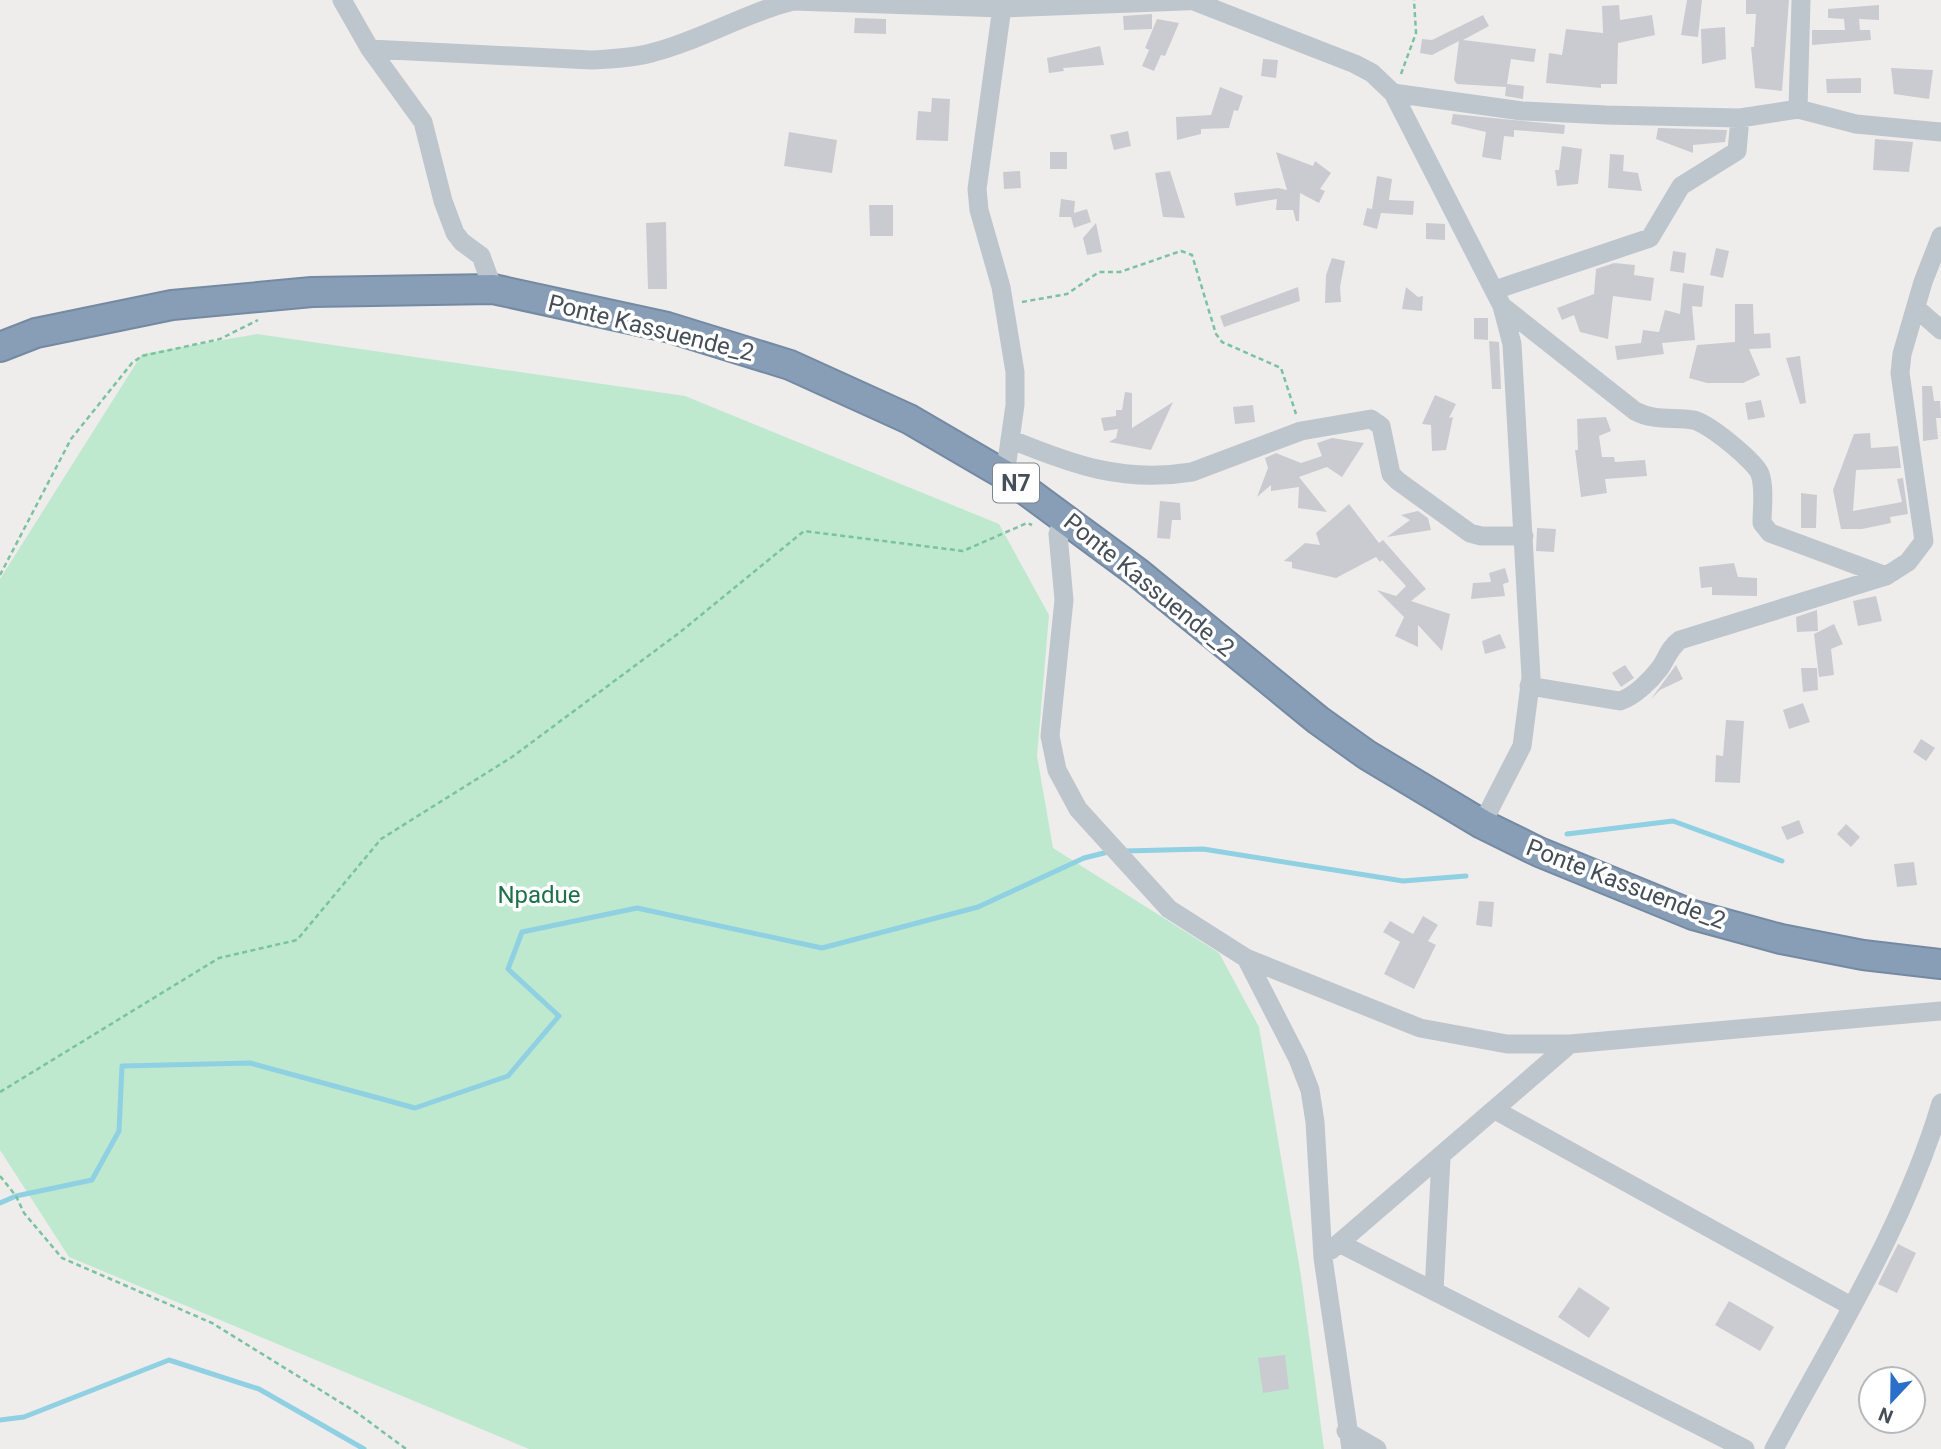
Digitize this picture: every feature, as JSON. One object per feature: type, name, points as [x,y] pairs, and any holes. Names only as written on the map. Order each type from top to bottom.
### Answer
[{"type":"highway","name":"Ponte Kassuende_2","points":[[0,347],[36,333],[172,305],[312,292],[493,289],[667,327],[790,365],[909,419],[1005,475],[1061,525],[1138,573],[1318,720],[1367,755],[1482,824],[1539,852],[1693,915],[1781,939],[1941,964]]},
{"type":"street","points":[[342,0],[370,49],[423,122],[443,201],[455,233],[462,242],[481,256],[493,289]]},
{"type":"street","points":[[1798,109],[1801,0]]},
{"type":"street","points":[[370,49],[593,60],[626,58],[654,52],[793,1],[1002,4],[1203,1],[1373,73],[1394,93],[1498,298],[1512,344],[1531,677],[1522,746],[1482,824]]},
{"type":"street","points":[[1002,4],[977,189],[979,210],[1004,305],[1016,389],[1005,475]]},
{"type":"street","points":[[1394,93],[1522,111],[1740,118],[1798,109],[1857,124],[1941,132]]},
{"type":"street","points":[[1498,298],[1650,238],[1681,186],[1737,151],[1740,118]]},
{"type":"street","points":[[1529,686],[1620,701],[1630,697],[1661,667],[1671,647],[1680,640],[1886,576],[1933,543],[1900,373],[1902,354],[1916,308],[1932,283],[1941,236]]},
{"type":"street","points":[[1498,298],[1635,411],[1650,418],[1692,420],[1709,427],[1757,469],[1762,481],[1762,523],[1770,533],[1886,576]]},
{"type":"street","points":[[1916,308],[1941,330]]},
{"type":"street","points":[[1010,439],[1092,470],[1147,477],[1192,472],[1301,431],[1371,419],[1377,421],[1391,474],[1398,481],[1470,533],[1481,536],[1524,536]]},
{"type":"street","points":[[1061,525],[1064,600],[1050,736],[1057,769],[1078,809],[1169,909],[1245,958],[1420,1028],[1507,1044],[1570,1044],[1941,1011]]},
{"type":"street","points":[[1245,958],[1298,1059],[1310,1090],[1315,1122],[1323,1258],[1348,1440],[1377,1449]]},
{"type":"street","points":[[1323,1258],[1570,1044]]},
{"type":"street","points":[[1774,1449],[1851,1306],[1918,1171],[1941,1103]]},
{"type":"street","points":[[1495,1110],[1851,1306]]},
{"type":"street","points":[[1434,1291],[1441,1158]]},
{"type":"street","points":[[1339,1243],[1745,1449]]},
{"type":"path","points":[[1394,93],[1416,33],[1414,0]]},
{"type":"path","points":[[1004,305],[1067,294],[1099,272],[1120,272],[1181,250],[1186,251],[1192,255],[1216,334],[1231,348],[1281,368],[1301,431]]},
{"type":"path","points":[[0,575],[71,439],[132,363],[142,356],[220,339],[265,316]]},
{"type":"path","points":[[0,1092],[219,958],[296,940],[381,839],[512,757],[679,633],[804,531],[963,551],[1027,523],[1061,525]]},
{"type":"path","points":[[0,1176],[16,1196],[24,1213],[62,1258],[212,1323],[356,1412],[405,1449]]},
{"type":"green space","name":"Npadue","points":[[257,334],[685,396],[999,524],[1049,615],[1037,756],[1053,848],[1219,953],[1259,1027],[1301,1276],[1324,1449],[529,1449],[69,1257],[0,1150],[0,579],[142,354]]},
{"type":"building","points":[[1687,0],[1702,0],[1698,37],[1681,35]]},
{"type":"building","points":[[1746,0],[1789,0],[1782,91],[1755,88],[1751,47],[1754,47],[1756,14],[1746,14]]},
{"type":"building","points":[[1619,5],[1620,20],[1652,15],[1655,35],[1618,43],[1617,84],[1601,84],[1601,88],[1546,83],[1549,53],[1562,55],[1566,29],[1603,33],[1602,6]]},
{"type":"building","points":[[1879,5],[1879,20],[1859,19],[1860,30],[1870,30],[1871,40],[1812,45],[1812,30],[1845,30],[1844,19],[1828,18],[1828,9]]},
{"type":"building","points":[[1152,14],[1152,29],[1124,30],[1123,16]]},
{"type":"building","points":[[1483,15],[1489,26],[1463,40],[1536,49],[1534,62],[1511,59],[1507,84],[1524,86],[1523,99],[1505,96],[1506,87],[1457,84],[1454,80],[1459,41],[1432,55],[1420,53],[1422,39],[1432,40]]},
{"type":"building","points":[[855,18],[886,19],[886,34],[854,33]]},
{"type":"building","points":[[1157,19],[1179,23],[1165,56],[1161,55],[1154,71],[1142,66],[1149,50],[1145,48]]},
{"type":"building","points":[[1725,27],[1726,59],[1702,64],[1701,29]]},
{"type":"building","points":[[1100,46],[1104,65],[1063,68],[1064,71],[1049,73],[1047,58]]},
{"type":"building","points":[[1263,59],[1278,60],[1276,78],[1261,76]]},
{"type":"building","points":[[1891,68],[1933,70],[1929,99],[1894,94]]},
{"type":"building","points":[[1861,78],[1861,93],[1827,93],[1826,79]]},
{"type":"building","points":[[1220,87],[1243,96],[1238,111],[1234,110],[1229,128],[1201,129],[1201,134],[1177,140],[1176,117],[1211,115]]},
{"type":"building","points":[[932,98],[950,99],[948,141],[916,140],[918,111],[931,112]]},
{"type":"building","points":[[1453,114],[1565,125],[1564,134],[1514,130],[1514,137],[1504,136],[1501,160],[1482,157],[1486,132],[1451,124]]},
{"type":"building","points":[[1658,128],[1727,130],[1725,142],[1693,145],[1693,153],[1656,139]]},
{"type":"building","points":[[1128,131],[1131,146],[1114,150],[1110,135]]},
{"type":"building","points":[[789,132],[837,140],[832,173],[784,166]]},
{"type":"building","points":[[1875,139],[1913,142],[1909,172],[1873,170]]},
{"type":"building","points":[[1562,146],[1582,149],[1578,184],[1557,186],[1555,170],[1559,170]]},
{"type":"building","points":[[1050,152],[1067,152],[1067,169],[1050,169]]},
{"type":"building","points":[[1276,152],[1313,166],[1315,161],[1331,173],[1320,189],[1325,191],[1319,203],[1300,193],[1299,221],[1296,221],[1293,210],[1276,210],[1277,199],[1236,206],[1234,193],[1278,188],[1287,190]]},
{"type":"building","points":[[1610,154],[1624,155],[1623,171],[1638,173],[1642,191],[1608,188]]},
{"type":"building","points":[[1020,171],[1021,188],[1004,189],[1003,172]]},
{"type":"building","points":[[1170,171],[1185,218],[1163,217],[1155,173]]},
{"type":"building","points":[[1377,176],[1392,179],[1389,200],[1414,201],[1413,215],[1381,213],[1377,229],[1363,225],[1367,208],[1372,209]]},
{"type":"building","points":[[1061,199],[1075,201],[1074,213],[1087,209],[1091,222],[1074,228],[1071,217],[1059,217]]},
{"type":"building","points":[[869,205],[893,205],[893,236],[870,236]]},
{"type":"building","points":[[666,222],[667,289],[648,289],[646,223]]},
{"type":"building","points":[[1096,223],[1102,252],[1087,255],[1083,238]]},
{"type":"building","points":[[1426,223],[1445,224],[1445,240],[1426,239]]},
{"type":"building","points":[[1716,248],[1729,251],[1723,278],[1710,275]]},
{"type":"building","points":[[1673,251],[1686,253],[1684,273],[1670,271]]},
{"type":"building","points":[[1332,258],[1345,261],[1340,287],[1341,302],[1325,303],[1326,275]]},
{"type":"building","points":[[1614,263],[1635,265],[1634,275],[1654,278],[1651,301],[1613,296],[1608,339],[1580,332],[1574,315],[1562,320],[1557,308],[1594,294],[1596,269]]},
{"type":"building","points":[[1683,283],[1704,286],[1702,307],[1692,306],[1695,340],[1662,343],[1664,354],[1617,360],[1615,346],[1641,343],[1643,330],[1659,332],[1665,310],[1680,314]]},
{"type":"building","points":[[1298,287],[1300,301],[1224,327],[1220,316]]},
{"type":"building","points":[[1406,287],[1418,297],[1423,296],[1422,311],[1402,309]]},
{"type":"building","points":[[1735,304],[1753,304],[1754,334],[1770,333],[1771,348],[1749,349],[1760,375],[1743,383],[1707,383],[1689,378],[1697,345],[1735,342]]},
{"type":"building","points":[[1474,318],[1488,318],[1488,340],[1474,339]]},
{"type":"building","points":[[1489,341],[1499,342],[1501,389],[1492,389]]},
{"type":"building","points":[[1800,356],[1806,403],[1800,404],[1786,358]]},
{"type":"building","points":[[1922,386],[1932,386],[1934,401],[1940,401],[1941,418],[1936,418],[1938,439],[1923,441]]},
{"type":"building","points":[[1125,392],[1132,393],[1132,428],[1173,402],[1151,450],[1109,442],[1116,438],[1118,429],[1104,431],[1101,418],[1116,416],[1116,410],[1122,410]]},
{"type":"building","points":[[1435,395],[1456,404],[1449,418],[1453,417],[1446,450],[1432,451],[1431,425],[1422,424]]},
{"type":"building","points":[[1761,400],[1765,417],[1748,420],[1745,403]]},
{"type":"building","points":[[1253,405],[1255,422],[1235,424],[1233,407]]},
{"type":"building","points":[[1606,417],[1611,431],[1599,436],[1602,457],[1614,457],[1615,462],[1645,460],[1647,476],[1605,479],[1607,493],[1581,497],[1575,450],[1578,450],[1577,419]]},
{"type":"building","points":[[1870,433],[1871,448],[1898,446],[1901,468],[1856,470],[1853,511],[1902,502],[1897,479],[1903,478],[1908,514],[1890,517],[1891,523],[1862,529],[1841,529],[1833,490],[1854,434]]},
{"type":"building","points":[[1332,438],[1364,443],[1342,477],[1327,467],[1299,477],[1327,512],[1298,508],[1299,487],[1271,491],[1271,485],[1257,497],[1268,468],[1265,458],[1276,453],[1301,463],[1322,456],[1317,443]]},
{"type":"building","points":[[1801,493],[1817,495],[1816,528],[1801,528]]},
{"type":"building","points":[[1160,501],[1180,503],[1181,520],[1172,520],[1170,539],[1157,538]]},
{"type":"building","points":[[1349,504],[1379,543],[1383,540],[1426,589],[1411,601],[1450,614],[1442,651],[1418,625],[1418,647],[1395,636],[1404,617],[1377,590],[1396,596],[1406,586],[1382,560],[1380,562],[1376,557],[1336,578],[1292,568],[1292,562],[1284,561],[1305,543],[1320,545],[1316,533]]},
{"type":"building","points":[[1418,511],[1428,518],[1431,530],[1387,537],[1410,520],[1401,515]]},
{"type":"building","points":[[1537,528],[1556,529],[1554,552],[1536,551]]},
{"type":"building","points":[[1734,563],[1738,577],[1757,578],[1757,596],[1712,595],[1712,587],[1701,588],[1699,567]]},
{"type":"building","points":[[1505,568],[1509,582],[1503,584],[1505,596],[1471,599],[1473,583],[1491,582],[1489,573]]},
{"type":"building","points":[[1876,596],[1882,621],[1858,626],[1853,601]]},
{"type":"building","points":[[1817,610],[1818,631],[1797,632],[1796,617]]},
{"type":"building","points":[[1834,624],[1843,644],[1831,649],[1834,675],[1819,677],[1814,634]]},
{"type":"building","points":[[1500,634],[1506,648],[1485,654],[1482,641]]},
{"type":"building","points":[[1625,665],[1634,678],[1621,687],[1612,673]]},
{"type":"building","points":[[1676,665],[1683,679],[1660,690],[1651,699]]},
{"type":"building","points":[[1801,668],[1817,668],[1818,690],[1803,692]]},
{"type":"building","points":[[1803,703],[1810,722],[1789,729],[1783,710]]},
{"type":"building","points":[[1726,720],[1744,721],[1740,783],[1715,782],[1716,755],[1723,756]]},
{"type":"building","points":[[1921,739],[1935,748],[1926,761],[1913,752]]},
{"type":"building","points":[[1799,820],[1804,833],[1787,840],[1781,827]]},
{"type":"building","points":[[1846,824],[1860,837],[1851,847],[1837,834]]},
{"type":"building","points":[[1914,862],[1917,885],[1897,887],[1894,864]]},
{"type":"building","points":[[1479,901],[1494,902],[1492,927],[1476,925]]},
{"type":"building","points":[[1423,916],[1438,925],[1428,941],[1436,945],[1414,989],[1384,974],[1400,942],[1383,932],[1390,921],[1413,934]]},
{"type":"building","points":[[1898,1244],[1916,1253],[1897,1293],[1878,1284]]},
{"type":"building","points":[[1579,1287],[1610,1308],[1589,1338],[1558,1317]]},
{"type":"building","points":[[1729,1301],[1774,1327],[1760,1351],[1715,1325]]},
{"type":"building","points":[[1285,1355],[1289,1389],[1263,1393],[1258,1358]]},
{"type":"waterway","points":[[1567,834],[1673,821],[1782,861]]},
{"type":"waterway","points":[[1125,851],[1203,849],[1403,881],[1466,876]]},
{"type":"waterway","points":[[0,1203],[16,1196],[92,1180],[119,1131],[122,1066],[250,1063],[415,1108],[508,1076],[559,1016],[508,969],[522,932],[637,908],[822,948],[978,907],[1084,858],[1112,851]]},
{"type":"waterway","points":[[0,1420],[24,1417],[169,1360],[259,1389],[364,1449]]}]
